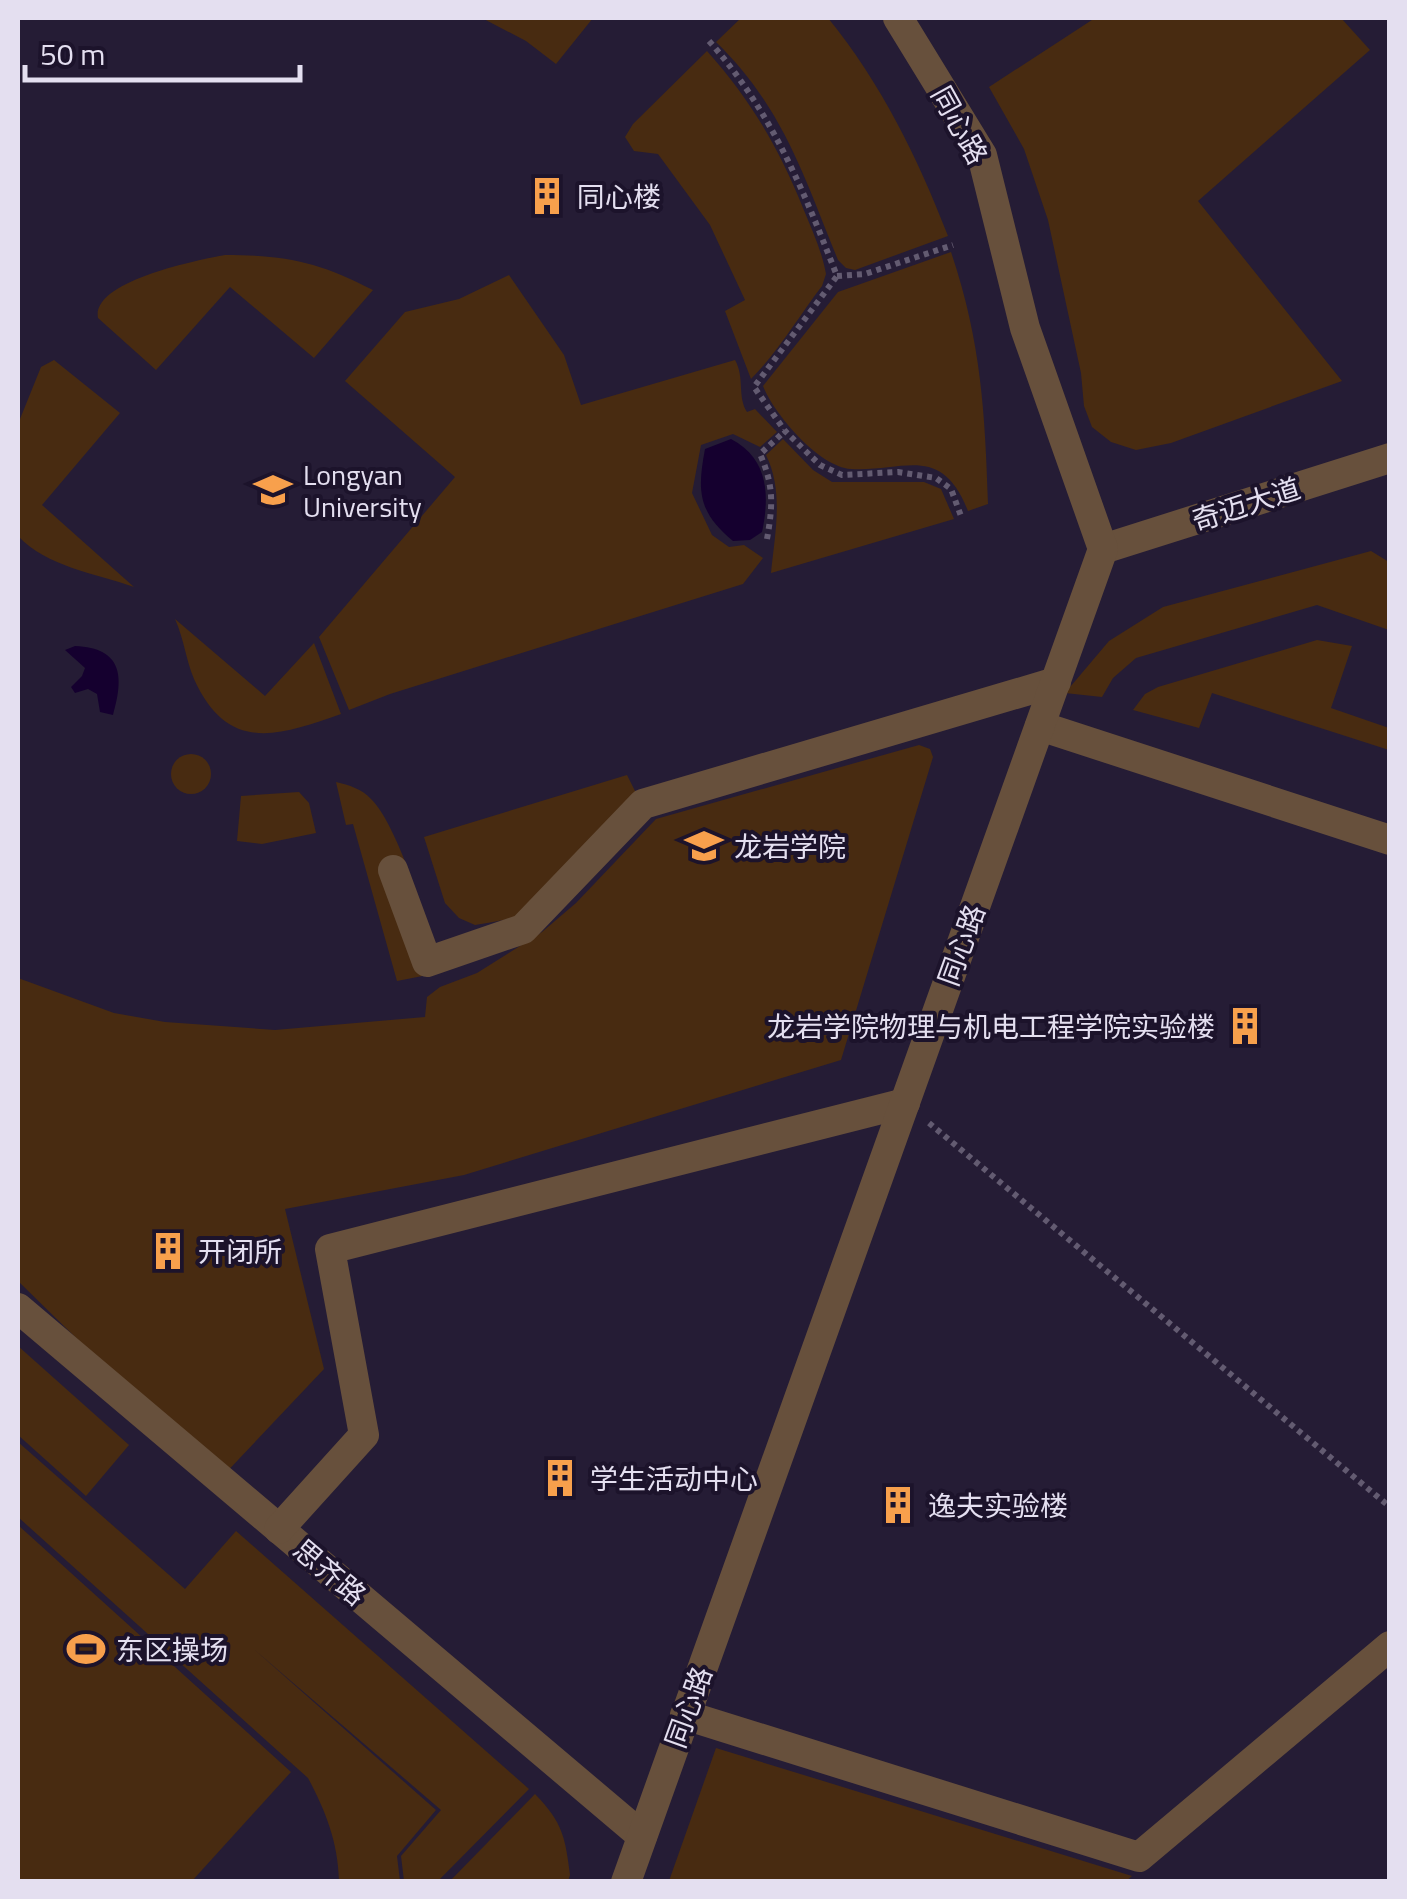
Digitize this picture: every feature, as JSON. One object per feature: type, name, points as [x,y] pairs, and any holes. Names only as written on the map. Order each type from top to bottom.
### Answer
[{"type":"street","name":"同心路","points":[[626,1882],[1103,549],[1024,328],[982,155],[898,18]]},
{"type":"street","name":"奇迈大道","points":[[1103,549],[1390,458]]},
{"type":"street","points":[[393,870],[428,962],[523,929],[643,804],[1056,682]]},
{"type":"street","points":[[1040,726],[1390,840]]},
{"type":"street","points":[[279,1528],[364,1435],[330,1249],[905,1103]]},
{"type":"street","name":"思齐路","points":[[18,1308],[642,1836]]},
{"type":"street","points":[[685,1715],[1139,1856],[1390,1646]]},
{"type":"path","points":[[709,41],[740,76],[777,134],[837,276]]},
{"type":"path","points":[[953,244],[865,274],[837,276],[754,387],[784,430],[820,465],[842,476],[898,472],[936,478],[950,489],[961,516]]},
{"type":"path","points":[[767,539],[772,508],[770,478],[760,454],[784,430]]},
{"type":"path","points":[[905,1103],[1390,1507]]},
{"type":"shaded area","points":[[482,18],[593,18],[556,64],[526,41]]},
{"type":"shaded area","points":[[741,18],[828,18],[897,122],[948,236],[855,270],[838,260],[775,118],[759,92],[716,42]]},
{"type":"shaded area","points":[[1095,18],[1341,18],[1370,50],[1198,201],[1342,381],[1171,443],[1136,450],[1111,442],[1092,427],[1084,406],[1081,373],[1048,220],[1024,149],[989,87]]},
{"type":"shaded area","points":[[707,51],[737,87],[773,145],[813,232],[826,274],[822,286],[788,334],[751,379],[725,311],[745,300],[710,225],[658,154],[634,151],[625,137],[633,124]]},
{"type":"shaded area","points":[[951,252],[975,346],[985,438],[988,504],[968,511],[946,476],[933,469],[851,469],[825,459],[787,424],[763,386],[838,292]]},
{"type":"shaded area","points":[[225,255],[302,262],[373,290],[314,358],[230,287],[156,370],[98,318],[100,305],[128,283],[171,267]]},
{"type":"shaded area","points":[[509,275],[564,355],[581,405],[735,360],[747,412],[755,409],[777,432],[760,447],[733,434],[701,445],[692,493],[712,535],[729,547],[744,545],[763,558],[743,584],[349,710],[319,637],[455,477],[345,381],[405,312],[459,299]]},
{"type":"shaded area","points":[[54,360],[120,413],[42,505],[134,587],[57,562],[18,536],[18,424],[41,367]]},
{"type":"shaded area","points":[[731,439],[753,456],[763,479],[766,505],[762,532],[750,540],[733,541],[713,520],[703,500],[705,449]]},
{"type":"shaded area","points":[[783,439],[813,470],[832,482],[924,482],[941,489],[954,519],[771,573],[777,498],[766,455]]},
{"type":"shaded area","points":[[1371,551],[1389,562],[1389,630],[1317,605],[1136,658],[1113,678],[1102,697],[1065,693],[1109,641],[1163,607]]},
{"type":"shaded area","points":[[175,619],[265,696],[314,643],[341,714],[276,732],[239,729],[207,703],[194,679]]},
{"type":"shaded area","points":[[1317,640],[1352,646],[1331,708],[1389,728],[1389,750],[1212,693],[1199,728],[1133,710],[1145,694],[1158,687]]},
{"type":"shaded area","points":[[75,646],[103,652],[116,667],[118,688],[113,715],[100,712],[97,694],[88,689],[75,693],[71,687],[85,668],[65,650]]},
{"type":"shaded area","points":[[919,745],[930,749],[933,757],[841,1060],[464,1175],[285,1209],[324,1369],[220,1479],[18,1281],[18,978],[114,1013],[165,1022],[275,1030],[425,1017],[427,997],[440,987],[477,973],[542,932],[576,903],[656,819]]},
{"type":"shaded area","points":[[191,754],[205,760],[211,774],[205,788],[191,794],[177,788],[171,774],[177,760]]},
{"type":"shaded area","points":[[627,775],[639,799],[514,918],[475,925],[459,918],[445,903],[424,837]]},
{"type":"shaded area","points":[[336,782],[364,793],[382,813],[412,880],[443,972],[397,981],[353,824],[346,825]]},
{"type":"shaded area","points":[[299,792],[309,803],[316,833],[262,844],[237,841],[241,796]]},
{"type":"shaded area","points":[[18,1346],[129,1445],[86,1496],[18,1435]]},
{"type":"shaded area","points":[[18,1442],[185,1589],[236,1531],[529,1789],[438,1881],[404,1881],[401,1856],[441,1810],[248,1644],[436,1810],[397,1856],[400,1881],[339,1881],[330,1828],[308,1778],[18,1517]]},
{"type":"shaded area","name":"东区操场","points":[[18,1525],[291,1772],[192,1881],[18,1881]]},
{"type":"shaded area","points":[[716,1748],[1132,1876],[1125,1882],[669,1881]]},
{"type":"shaded area","points":[[535,1794],[561,1831],[568,1881],[450,1881]]},
{"type":"place","name":"同心楼","points":[[547,196]]},
{"type":"place","name":"Longyan University","points":[[273,490]]},
{"type":"place","name":"龙岩学院","points":[[704,846]]},
{"type":"place","name":"龙岩学院物理与机电工程学院实验楼","points":[[1245,1026]]},
{"type":"place","name":"开闭所","points":[[168,1251]]},
{"type":"place","name":"学生活动中心","points":[[560,1478]]},
{"type":"place","name":"逸夫实验楼","points":[[898,1505]]},
{"type":"place","name":"东区操场","points":[[86,1649]]}]
